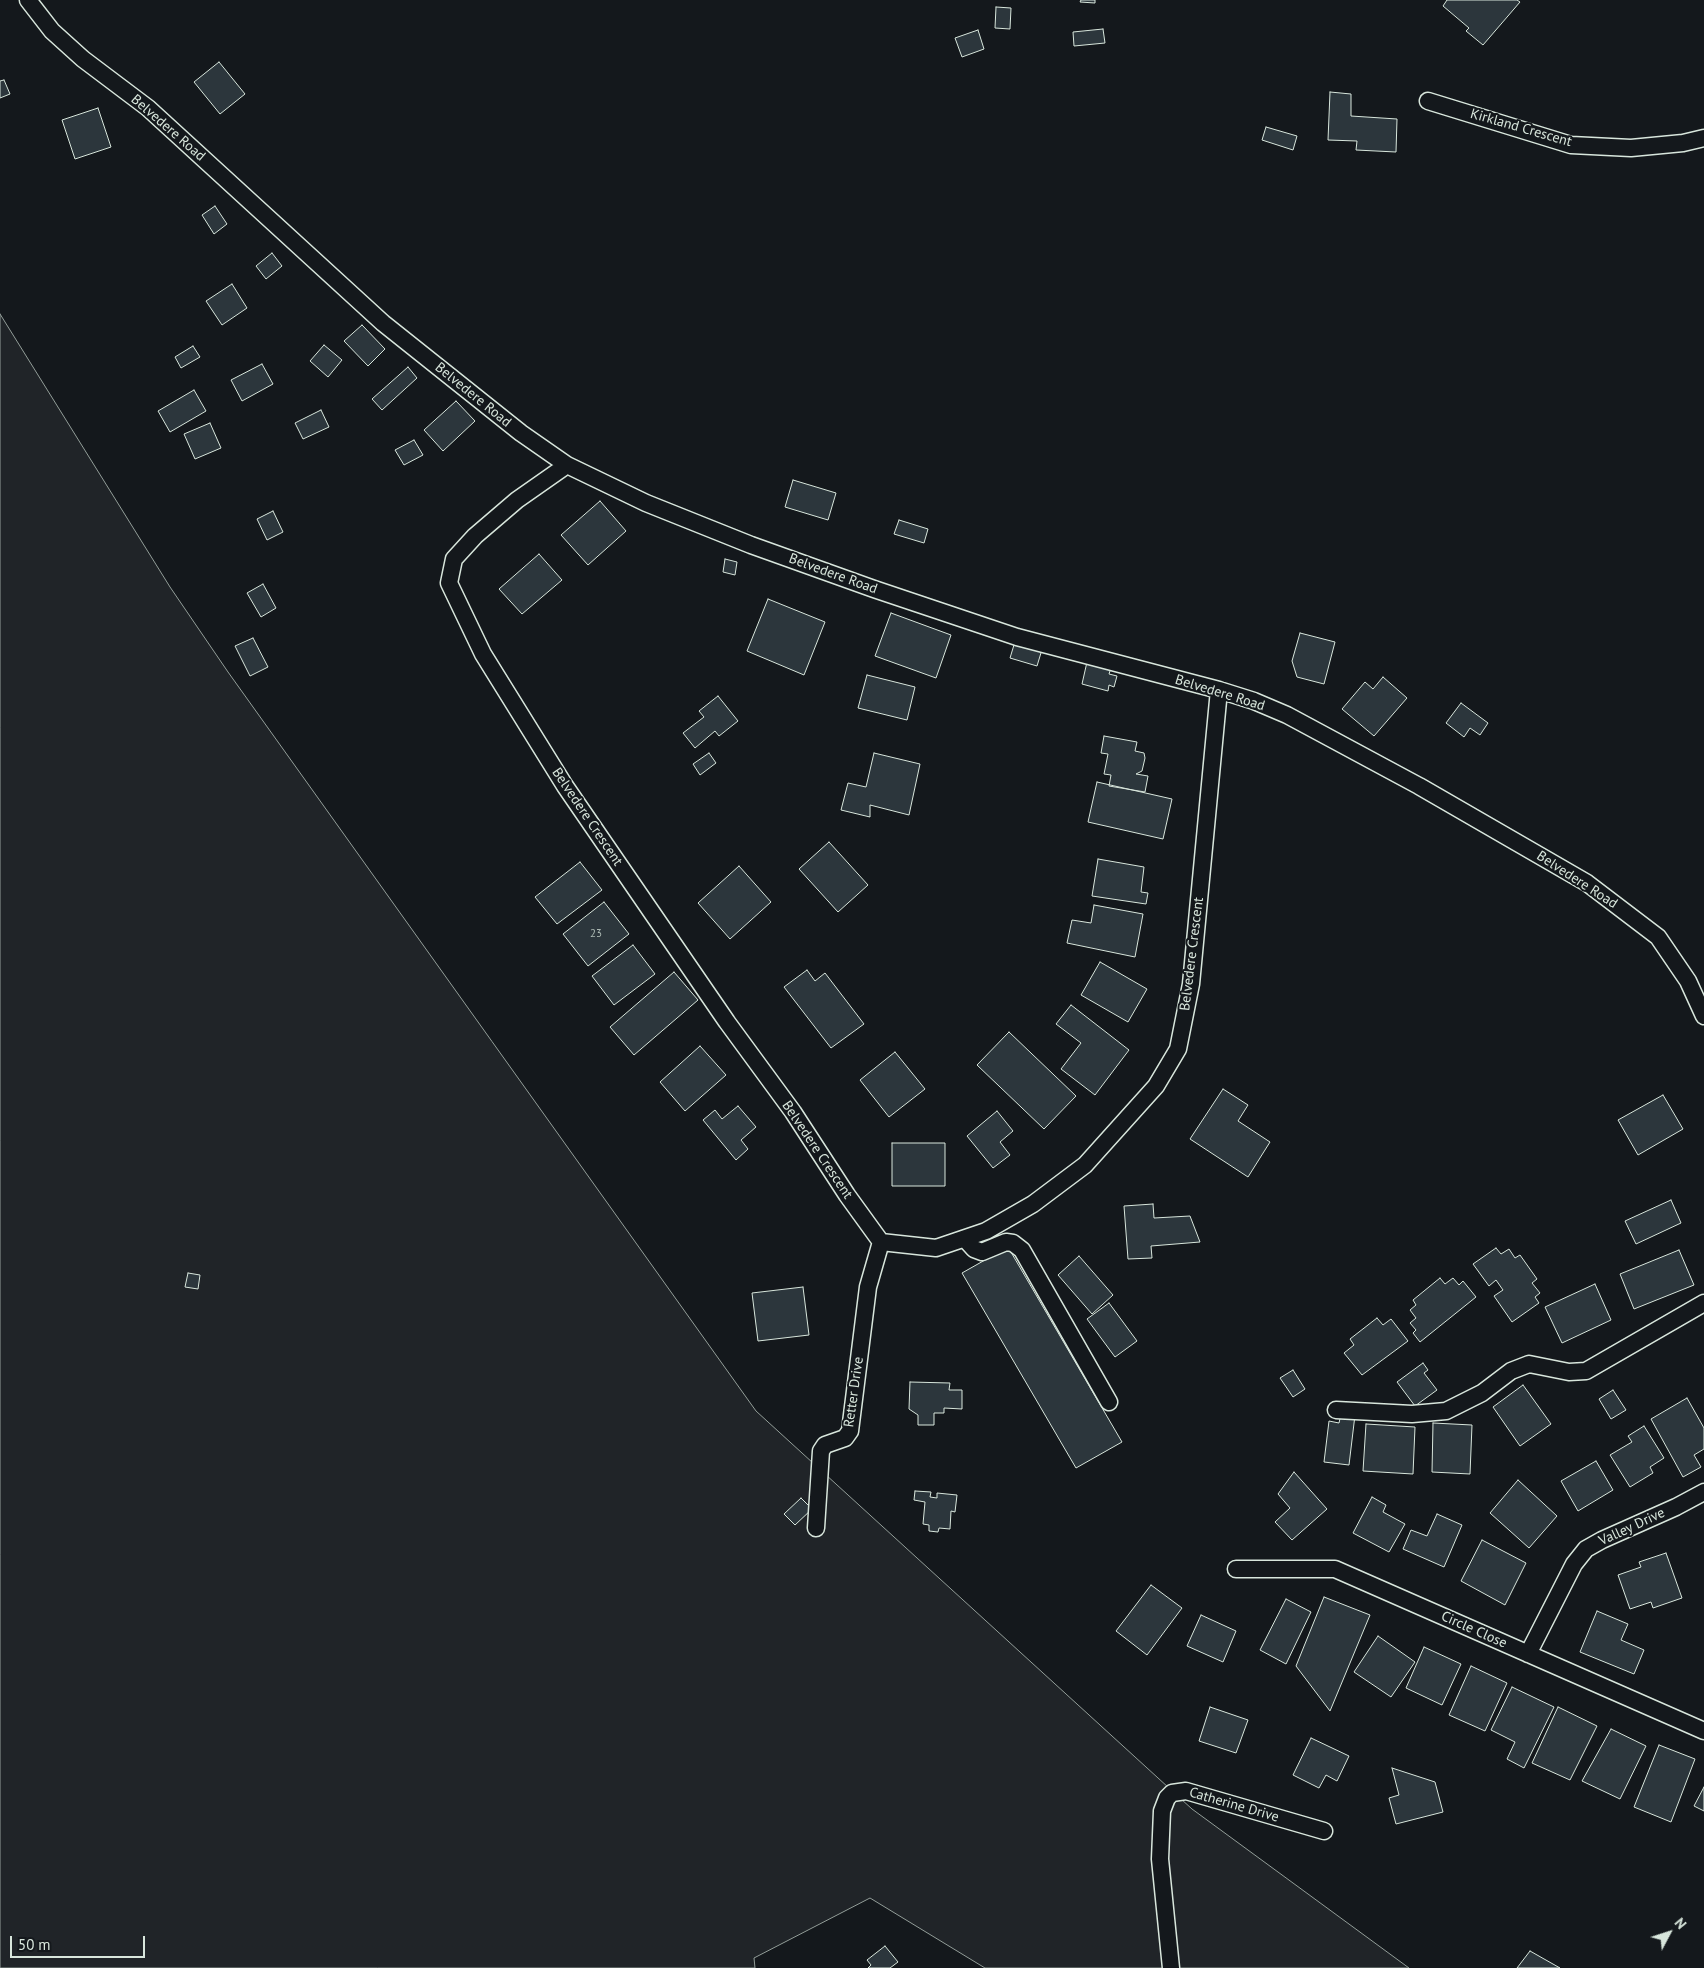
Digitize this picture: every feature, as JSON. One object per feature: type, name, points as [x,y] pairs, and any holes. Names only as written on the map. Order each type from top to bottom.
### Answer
[{"type":"street","name":"Belvedere Road","points":[[28,0],[58,36],[83,59],[148,108],[383,323],[521,434],[567,465],[646,503],[751,545],[874,589],[1017,637],[1219,690],[1254,701],[1286,715],[1419,786],[1587,883],[1658,938],[1688,981],[1704,1016]]},
{"type":"street","name":"Kirkland Crescent","points":[[1428,101],[1571,145],[1631,148],[1683,143],[1704,138]]},
{"type":"street","name":"Belvedere Crescent","points":[[567,465],[517,500],[475,536],[454,559],[449,583],[483,654],[565,786],[727,1022],[793,1112],[847,1195],[881,1242],[936,1248],[986,1231],[1033,1204],[1086,1165],[1156,1086],[1178,1049],[1191,984],[1219,690]]},
{"type":"street","points":[[965,1239],[974,1250],[982,1252],[1006,1242],[1014,1242],[1022,1250],[1109,1402]]},
{"type":"street","name":"Retter Drive","points":[[816,1528],[821,1451],[825,1445],[845,1438],[850,1431],[868,1286],[881,1242]]},
{"type":"street","points":[[1336,1410],[1412,1414],[1446,1411],[1482,1393],[1511,1371],[1529,1364],[1570,1372],[1586,1371],[1704,1303]]},
{"type":"street","name":"Valley Drive","points":[[1528,1654],[1574,1564],[1586,1549],[1704,1492]]},
{"type":"street","name":"Circle Close","points":[[1236,1568],[1335,1569],[1704,1731]]},
{"type":"street","name":"Catherine Drive","points":[[1171,1968],[1160,1859],[1162,1811],[1167,1798],[1172,1793],[1186,1791],[1324,1831]]},
{"type":"shaded area","points":[[0,314],[170,587],[228,672],[756,1411],[1192,1809],[1409,1968],[985,1968],[870,1898],[754,1958],[755,1968],[0,1968]]},
{"type":"building","points":[[1081,0],[1095,0],[1095,3],[1080,2]]},
{"type":"building","points":[[1447,0],[1517,0],[1520,2],[1483,45],[1466,31],[1469,28],[1443,6]]},
{"type":"building","points":[[996,7],[1011,8],[1010,29],[995,28]]},
{"type":"building","points":[[1103,29],[1105,43],[1074,46],[1073,32]]},
{"type":"building","points":[[978,30],[984,49],[962,57],[955,38]]},
{"type":"building","points":[[219,62],[245,94],[220,114],[194,82]]},
{"type":"building","points":[[4,80],[10,94],[0,98],[0,81]]},
{"type":"building","points":[[1330,92],[1351,94],[1351,116],[1397,119],[1396,152],[1356,150],[1357,141],[1328,140]]},
{"type":"building","points":[[98,108],[111,147],[75,159],[62,120]]},
{"type":"building","points":[[1266,127],[1297,136],[1293,150],[1262,140]]},
{"type":"building","points":[[215,206],[227,224],[214,234],[202,215]]},
{"type":"building","points":[[272,253],[282,266],[266,279],[256,266]]},
{"type":"building","points":[[232,284],[247,308],[222,325],[206,301]]},
{"type":"building","points":[[362,325],[385,349],[368,366],[344,341]]},
{"type":"building","points":[[324,345],[342,360],[328,377],[310,361]]},
{"type":"building","points":[[193,346],[200,357],[181,368],[175,357]]},
{"type":"building","points":[[262,364],[273,384],[242,401],[231,380]]},
{"type":"building","points":[[408,367],[417,378],[382,410],[372,399]]},
{"type":"building","points":[[194,390],[206,411],[170,432],[158,411]]},
{"type":"building","points":[[456,401],[475,421],[443,451],[424,430]]},
{"type":"building","points":[[321,410],[329,427],[303,439],[295,423]]},
{"type":"building","points":[[210,423],[221,448],[195,459],[184,434]]},
{"type":"building","points":[[414,440],[423,455],[404,465],[395,450]]},
{"type":"building","points":[[793,480],[836,493],[828,520],[785,507]]},
{"type":"building","points":[[600,501],[626,531],[588,565],[561,535]]},
{"type":"building","points":[[273,511],[283,532],[267,540],[257,519]]},
{"type":"building","points":[[899,520],[928,529],[924,543],[894,534]]},
{"type":"building","points":[[539,554],[562,580],[522,614],[499,589]]},
{"type":"building","points":[[725,559],[737,562],[735,575],[723,572]]},
{"type":"building","points":[[263,584],[276,608],[261,617],[247,593]]},
{"type":"building","points":[[768,599],[825,622],[804,675],[747,651]]},
{"type":"building","points":[[891,613],[951,635],[936,678],[875,656]]},
{"type":"building","points":[[1300,633],[1335,642],[1324,684],[1297,677],[1292,661]]},
{"type":"building","points":[[1017,635],[1044,643],[1037,666],[1010,658]]},
{"type":"building","points":[[253,638],[268,667],[250,676],[235,646]]},
{"type":"building","points":[[1087,662],[1111,668],[1109,674],[1117,676],[1114,687],[1109,685],[1108,691],[1082,684]]},
{"type":"building","points":[[867,675],[915,687],[907,720],[858,708]]},
{"type":"building","points":[[1383,677],[1407,698],[1374,736],[1342,709],[1365,682],[1373,689]]},
{"type":"building","points":[[718,696],[738,721],[719,736],[715,731],[695,748],[683,733],[704,717],[699,711]]},
{"type":"building","points":[[1461,703],[1488,723],[1480,735],[1470,728],[1464,737],[1446,723]]},
{"type":"building","points":[[1104,736],[1137,742],[1135,751],[1144,753],[1145,758],[1142,771],[1136,774],[1148,776],[1145,792],[1109,786],[1111,775],[1104,774],[1108,754],[1101,753]]},
{"type":"building","points":[[709,753],[716,763],[700,775],[693,764]]},
{"type":"building","points":[[874,753],[920,764],[909,815],[870,805],[870,817],[841,810],[848,783],[866,787]]},
{"type":"building","points":[[1097,782],[1172,799],[1163,839],[1088,822]]},
{"type":"building","points":[[829,842],[868,885],[838,912],[799,869]]},
{"type":"building","points":[[1098,859],[1144,867],[1141,892],[1148,893],[1146,904],[1092,896]]},
{"type":"building","points":[[580,862],[602,890],[557,924],[535,897]]},
{"type":"building","points":[[739,866],[771,902],[730,939],[698,903]]},
{"type":"building","points":[[604,902],[629,934],[588,966],[563,934]]},
{"type":"building","points":[[1094,905],[1143,914],[1135,957],[1067,943],[1072,920],[1091,923]]},
{"type":"building","points":[[633,945],[655,974],[614,1005],[592,976]]},
{"type":"building","points":[[1100,962],[1147,989],[1128,1022],[1081,995]]},
{"type":"building","points":[[807,970],[815,981],[825,973],[864,1024],[831,1048],[784,987]]},
{"type":"building","points":[[674,972],[698,1000],[634,1055],[610,1027]]},
{"type":"building","points":[[1071,1005],[1129,1050],[1095,1095],[1061,1069],[1081,1043],[1056,1024]]},
{"type":"building","points":[[1009,1032],[1076,1096],[1044,1129],[977,1065]]},
{"type":"building","points":[[700,1046],[726,1075],[685,1111],[660,1082]]},
{"type":"building","points":[[895,1052],[925,1089],[889,1117],[860,1080]]},
{"type":"building","points":[[1223,1089],[1248,1105],[1238,1121],[1270,1142],[1248,1177],[1190,1139]]},
{"type":"building","points":[[1663,1095],[1683,1129],[1638,1155],[1618,1120]]},
{"type":"building","points":[[738,1106],[756,1127],[741,1140],[748,1149],[736,1160],[703,1120],[715,1110],[722,1119]]},
{"type":"building","points":[[997,1111],[1013,1131],[1000,1142],[1010,1155],[993,1168],[967,1136]]},
{"type":"building","points":[[892,1143],[945,1143],[945,1186],[892,1186]]},
{"type":"building","points":[[1671,1200],[1681,1223],[1636,1244],[1625,1221]]},
{"type":"building","points":[[1153,1204],[1154,1218],[1190,1216],[1200,1242],[1151,1246],[1152,1258],[1128,1259],[1124,1206]]},
{"type":"building","points":[[1008,1247],[1122,1442],[1076,1468],[962,1273]]},
{"type":"building","points":[[1496,1248],[1501,1254],[1509,1249],[1515,1258],[1520,1255],[1537,1279],[1532,1283],[1540,1293],[1535,1297],[1539,1303],[1512,1322],[1494,1296],[1503,1290],[1496,1280],[1489,1286],[1473,1264]]},
{"type":"building","points":[[1679,1250],[1694,1285],[1634,1309],[1620,1274]]},
{"type":"building","points":[[1079,1256],[1113,1295],[1092,1314],[1058,1275]]},
{"type":"building","points":[[188,1273],[200,1275],[198,1289],[185,1287]]},
{"type":"building","points":[[1440,1278],[1445,1284],[1453,1278],[1459,1285],[1463,1281],[1476,1297],[1420,1342],[1413,1333],[1416,1330],[1410,1323],[1416,1318],[1410,1310],[1416,1305],[1413,1300]]},
{"type":"building","points":[[1595,1284],[1611,1320],[1562,1343],[1545,1307]]},
{"type":"building","points":[[803,1287],[809,1335],[758,1341],[752,1293]]},
{"type":"building","points":[[1109,1303],[1137,1341],[1115,1357],[1087,1319]]},
{"type":"building","points":[[1377,1318],[1383,1325],[1391,1319],[1408,1341],[1362,1375],[1344,1353],[1354,1345],[1350,1339]]},
{"type":"building","points":[[1423,1363],[1428,1370],[1424,1373],[1437,1390],[1415,1406],[1397,1382]]},
{"type":"building","points":[[1293,1370],[1305,1389],[1293,1397],[1280,1378]]},
{"type":"building","points":[[910,1382],[950,1383],[949,1390],[962,1390],[962,1409],[944,1408],[944,1413],[934,1413],[934,1425],[918,1425],[918,1415],[909,1409]]},
{"type":"building","points":[[1523,1385],[1551,1424],[1520,1446],[1493,1407]]},
{"type":"building","points":[[1613,1390],[1626,1410],[1611,1419],[1599,1399]]},
{"type":"building","points":[[1687,1398],[1704,1428],[1704,1449],[1694,1455],[1701,1467],[1683,1477],[1651,1419]]},
{"type":"building","points":[[1341,1414],[1355,1415],[1349,1465],[1324,1462],[1329,1421],[1339,1423]]},
{"type":"building","points":[[1433,1423],[1472,1425],[1470,1474],[1432,1472]]},
{"type":"building","points":[[1366,1424],[1415,1427],[1413,1474],[1363,1471]]},
{"type":"building","points":[[1644,1426],[1664,1458],[1650,1467],[1653,1473],[1630,1487],[1610,1455],[1632,1442],[1628,1436]]},
{"type":"building","points":[[1596,1461],[1613,1490],[1578,1511],[1561,1481]]},
{"type":"building","points":[[1294,1472],[1327,1509],[1292,1540],[1275,1522],[1290,1508],[1278,1494]]},
{"type":"building","points":[[1518,1480],[1557,1516],[1529,1548],[1490,1513]]},
{"type":"building","points":[[915,1491],[931,1492],[930,1497],[937,1498],[937,1493],[957,1495],[955,1512],[951,1511],[950,1529],[939,1528],[938,1532],[929,1531],[929,1525],[923,1524],[925,1502],[914,1500]]},
{"type":"building","points":[[1372,1497],[1386,1505],[1383,1512],[1405,1524],[1389,1552],[1353,1533]]},
{"type":"building","points":[[801,1498],[812,1509],[795,1525],[784,1514]]},
{"type":"building","points":[[1437,1514],[1462,1525],[1444,1567],[1403,1549],[1411,1530],[1427,1536]]},
{"type":"building","points":[[1482,1540],[1526,1563],[1505,1605],[1461,1581]]},
{"type":"building","points":[[1666,1553],[1682,1598],[1653,1608],[1651,1602],[1630,1609],[1618,1575],[1641,1567],[1639,1562]]},
{"type":"building","points":[[1151,1585],[1182,1608],[1147,1655],[1116,1631]]},
{"type":"building","points":[[1324,1597],[1370,1615],[1330,1711],[1296,1666]]},
{"type":"building","points":[[1286,1599],[1311,1612],[1286,1664],[1260,1650]]},
{"type":"building","points":[[1597,1611],[1628,1624],[1621,1640],[1644,1650],[1634,1674],[1580,1652]]},
{"type":"building","points":[[1201,1615],[1236,1631],[1223,1662],[1187,1646]]},
{"type":"building","points":[[1378,1636],[1415,1662],[1391,1697],[1354,1672]]},
{"type":"building","points":[[1424,1647],[1461,1664],[1442,1705],[1406,1688]]},
{"type":"building","points":[[1471,1666],[1507,1683],[1485,1731],[1449,1715]]},
{"type":"building","points":[[1512,1687],[1554,1707],[1524,1768],[1507,1759],[1515,1742],[1491,1730]]},
{"type":"building","points":[[1210,1707],[1248,1720],[1236,1753],[1199,1741]]},
{"type":"building","points":[[1558,1707],[1597,1726],[1570,1780],[1532,1763]]},
{"type":"building","points":[[1611,1729],[1646,1746],[1620,1799],[1582,1781]]},
{"type":"building","points":[[1311,1738],[1349,1756],[1337,1781],[1326,1775],[1319,1788],[1293,1775]]},
{"type":"building","points":[[1659,1745],[1695,1759],[1671,1822],[1634,1807]]},
{"type":"building","points":[[1392,1768],[1435,1782],[1443,1812],[1396,1824],[1389,1798],[1399,1795]]},
{"type":"building","points":[[1704,1787],[1704,1811],[1694,1806]]},
{"type":"building","points":[[885,1946],[898,1962],[890,1968],[868,1968],[871,1965],[867,1960]]},
{"type":"building","points":[[1530,1951],[1560,1968],[1517,1968]]}]
